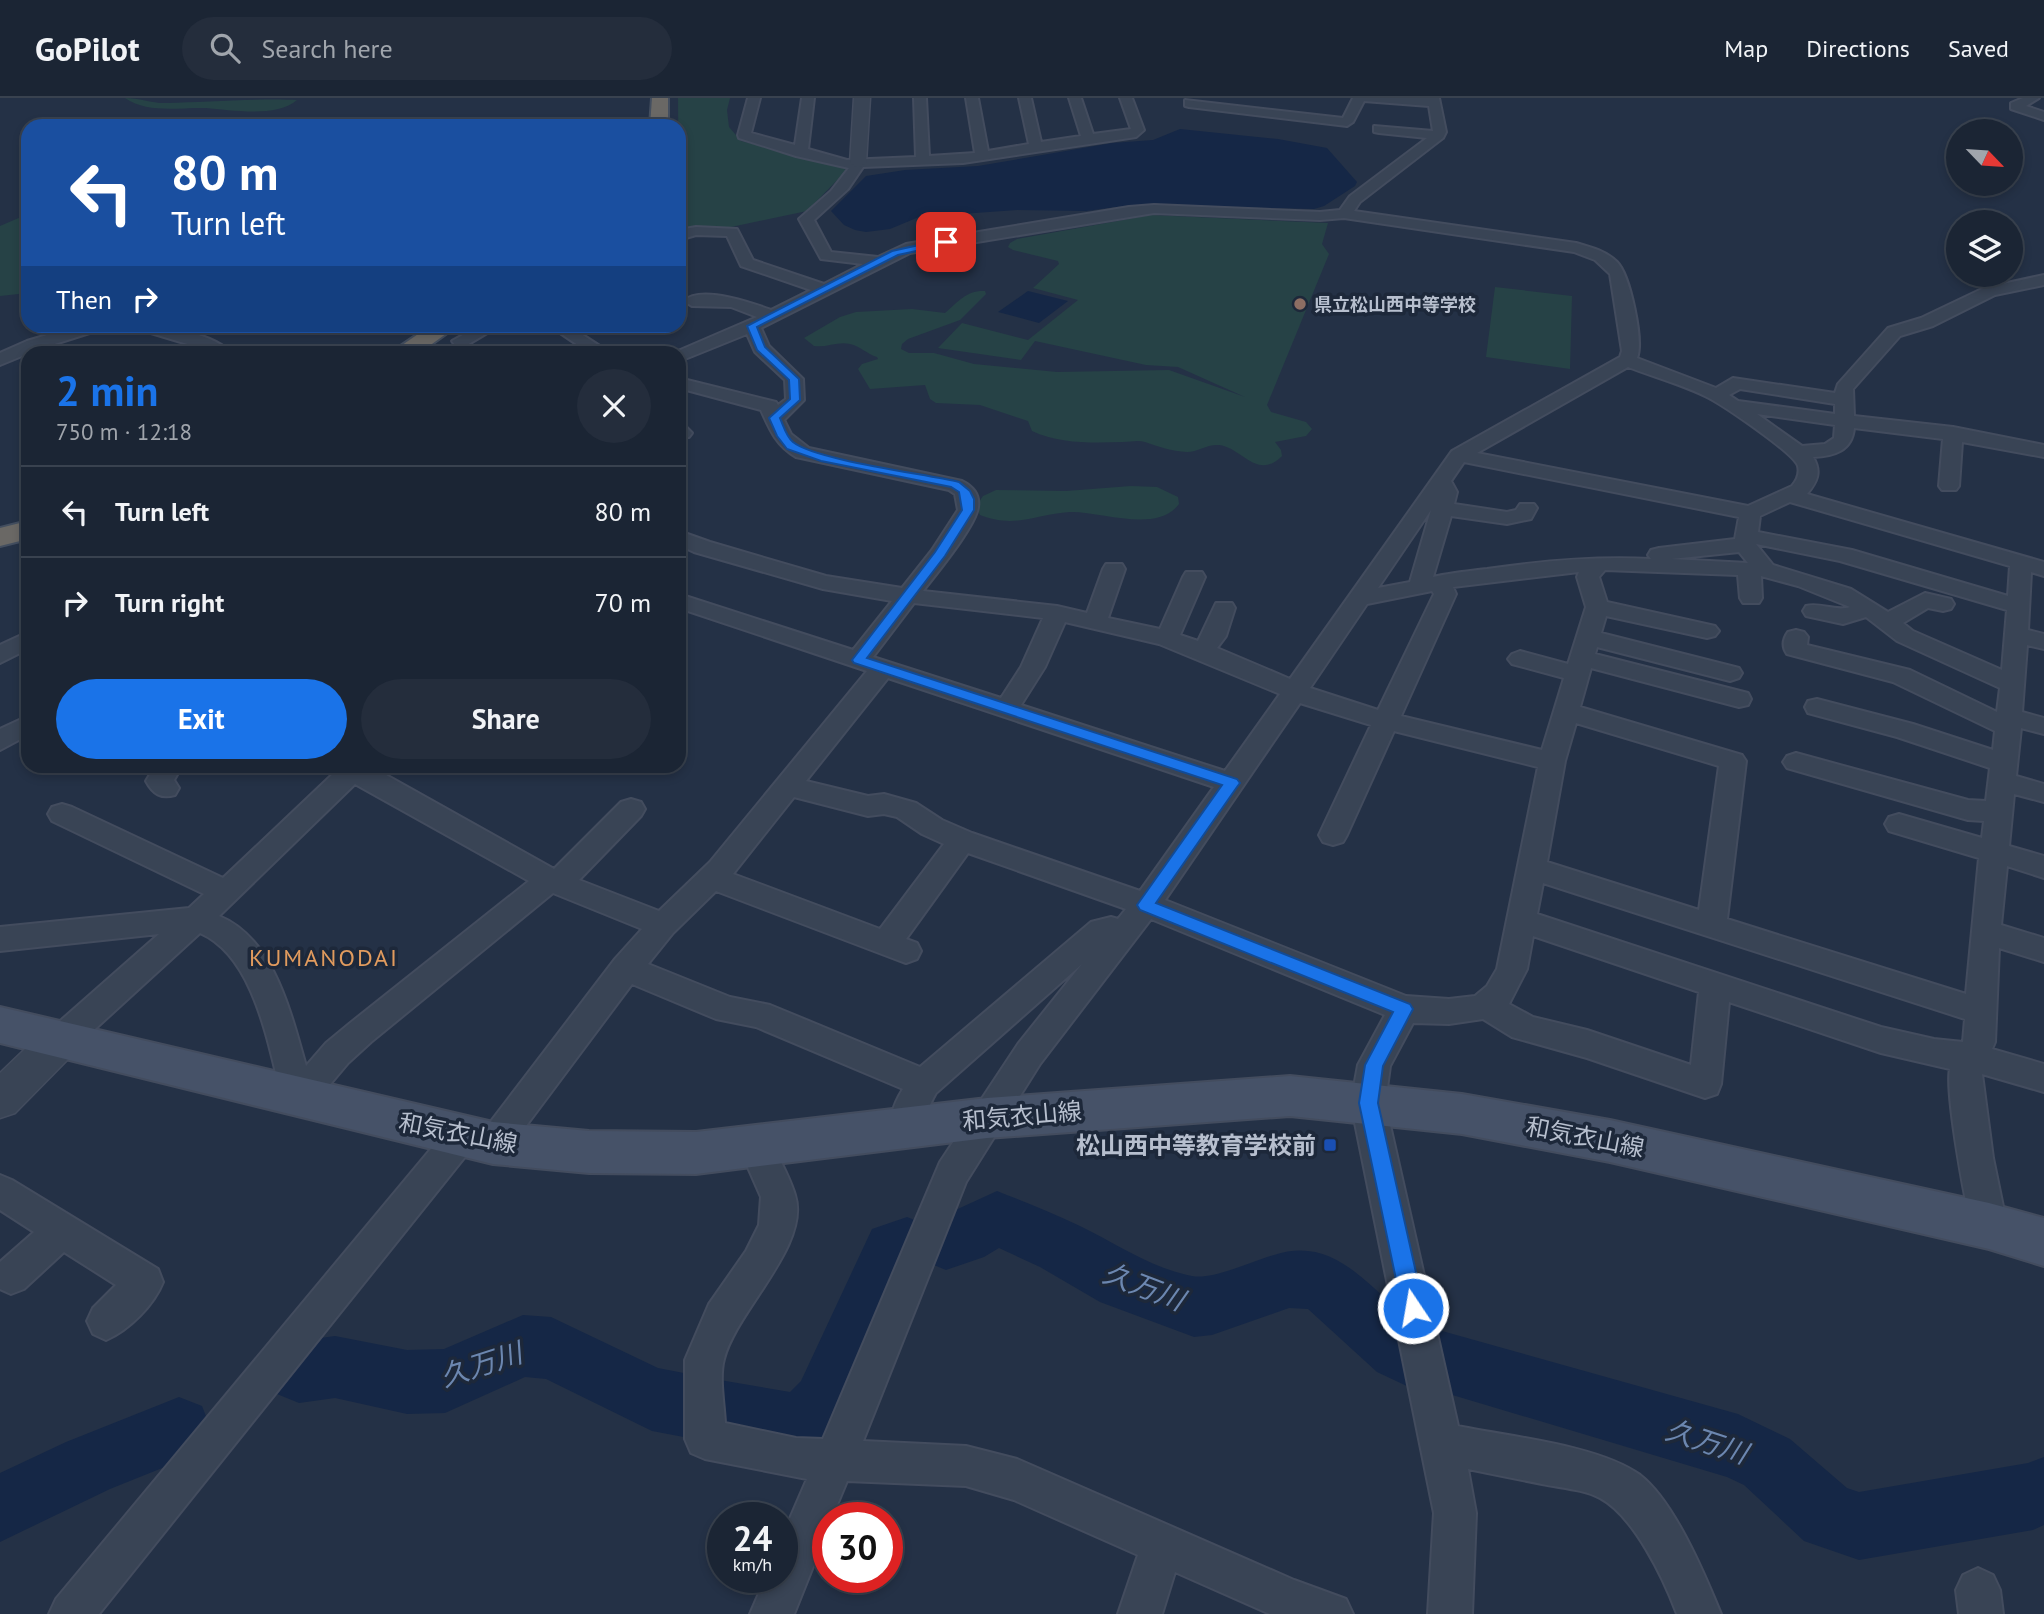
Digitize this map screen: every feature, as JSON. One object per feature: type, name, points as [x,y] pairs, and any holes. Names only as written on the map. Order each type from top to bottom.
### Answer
[{"type":"highway","points":[[659,119],[660,98]]},
{"type":"highway","points":[[670,119],[671,98]]},
{"type":"highway","points":[[398,346],[419,333]]},
{"type":"highway","points":[[417,346],[442,333]]},
{"type":"highway","points":[[0,527],[21,522]]},
{"type":"highway","points":[[0,537],[21,532]]},
{"type":"main road","name":"和気衣山線","points":[[0,1025],[477,1140],[589,1152],[696,1153],[987,1118],[1290,1096],[1368,1103],[1462,1114],[1610,1141],[1989,1226],[2044,1242]]},
{"type":"street","points":[[754,98],[744,135],[836,162],[858,163],[982,156],[1137,132],[1126,98]]},
{"type":"street","points":[[801,153],[808,98]]},
{"type":"street","points":[[862,98],[858,163],[855,172],[820,209],[806,219],[825,256],[880,261]]},
{"type":"street","points":[[920,98],[923,161]]},
{"type":"street","points":[[972,98],[982,156]]},
{"type":"street","points":[[1025,98],[1036,147]]},
{"type":"street","points":[[1075,98],[1088,138]]},
{"type":"street","points":[[1218,98],[1347,122],[1359,98]]},
{"type":"street","points":[[1344,214],[1355,199],[1440,132],[1434,101],[1367,98]]},
{"type":"street","points":[[2033,98],[2015,106],[2044,116]]},
{"type":"street","points":[[1189,103],[1257,104]]},
{"type":"street","points":[[1379,129],[1438,135]]},
{"type":"street","points":[[686,352],[752,326],[880,261],[920,246],[1141,209],[1308,216],[1344,214],[1584,250],[1614,266],[1618,274],[1631,341],[1628,359],[1459,455],[1146,905],[1029,1054],[952,1173],[772,1614]]},
{"type":"street","points":[[686,233],[732,232],[747,263],[824,289]]},
{"type":"street","points":[[1798,452],[1823,453],[1835,449],[1843,442],[1846,421],[1844,388],[1894,332],[1927,322],[1990,291],[2044,280]]},
{"type":"street","points":[[692,301],[733,302],[771,316]]},
{"type":"street","points":[[752,326],[761,348],[794,379],[795,400],[775,418]]},
{"type":"street","points":[[34,346],[72,333]]},
{"type":"street","points":[[168,333],[208,346]]},
{"type":"street","points":[[570,333],[591,346]]},
{"type":"street","points":[[1459,455],[1750,513],[1799,490],[1807,481],[1809,470],[1806,461],[1798,452],[1734,405],[1715,394],[1628,359]]},
{"type":"street","points":[[1771,389],[1772,372],[1789,374]]},
{"type":"street","points":[[1715,394],[1731,389],[1733,383],[1844,400]]},
{"type":"street","points":[[686,385],[763,403],[773,411],[782,436],[791,446],[803,453],[955,485],[964,491],[968,499],[968,510],[941,553],[858,660]]},
{"type":"street","points":[[1734,405],[1824,420],[1953,433],[2038,449],[2032,474]]},
{"type":"street","points":[[1953,433],[1950,476],[1975,471]]},
{"type":"street","points":[[1430,584],[1447,492],[1440,480]]},
{"type":"street","points":[[1789,495],[1990,551],[2021,564],[2044,569]]},
{"type":"street","points":[[1442,508],[1507,518],[1524,515],[1527,508]]},
{"type":"street","points":[[1750,513],[1751,598]]},
{"type":"street","points":[[686,529],[704,527]]},
{"type":"street","points":[[686,540],[800,577],[876,592],[1057,612],[1166,638],[1203,650],[1295,693],[1386,721],[1552,761]]},
{"type":"street","points":[[1360,599],[1430,584],[1515,571],[1582,565],[1592,567],[1602,562],[1642,565],[1751,555],[1844,555],[2018,606]]},
{"type":"street","points":[[1751,555],[1831,590],[1878,615],[1905,636],[2013,684]]},
{"type":"street","points":[[1989,1226],[1966,1094],[1965,1072],[1979,1042],[1985,932],[2013,684],[2021,564]]},
{"type":"street","points":[[790,787],[868,806],[884,804],[906,810],[932,827],[962,840],[1146,905],[1404,1009],[1443,1012],[1488,1004],[1497,996],[1511,969],[1552,761],[1597,607],[1588,577],[1592,567]]},
{"type":"street","points":[[1095,621],[1114,569]]},
{"type":"street","points":[[1166,638],[1174,626],[1194,577]]},
{"type":"street","points":[[1333,835],[1445,594],[1430,584]]},
{"type":"street","points":[[1814,611],[1843,617],[1878,615],[1925,600],[1943,604]]},
{"type":"street","points":[[686,603],[1232,783]]},
{"type":"street","points":[[1597,607],[1707,631]]},
{"type":"street","points":[[1203,650],[1214,636],[1224,608]]},
{"type":"street","points":[[1007,708],[1034,667],[1057,612]]},
{"type":"street","points":[[2017,634],[2044,642]]},
{"type":"street","points":[[1796,637],[1795,649],[1901,676],[2009,722],[2044,726]]},
{"type":"street","points":[[0,655],[21,643]]},
{"type":"street","points":[[1583,657],[1739,699]]},
{"type":"street","points":[[1520,659],[1583,657],[1730,673]]},
{"type":"street","points":[[71,1614],[663,925],[712,878],[790,787],[884,667]]},
{"type":"street","points":[[1817,707],[1952,744],[2044,793]]},
{"type":"street","points":[[1566,711],[1732,761],[1741,795],[1712,925]]},
{"type":"street","points":[[0,741],[21,728]]},
{"type":"street","points":[[1810,761],[1968,810],[1998,813]]},
{"type":"street","points":[[0,1101],[61,1040],[226,892],[347,773]]},
{"type":"street","points":[[361,773],[554,881],[663,925]]},
{"type":"street","points":[[299,1097],[337,1053],[360,1033],[554,881],[631,809]]},
{"type":"street","points":[[62,814],[226,892]]},
{"type":"street","points":[[1899,824],[2044,867]]},
{"type":"street","points":[[712,878],[896,947],[962,840]]},
{"type":"street","points":[[1531,868],[1980,1011]]},
{"type":"street","points":[[0,939],[195,919],[216,926],[234,939],[253,964],[280,1035],[299,1097]]},
{"type":"street","points":[[1521,920],[1881,1040],[1934,1054],[1973,1058],[2044,1077]]},
{"type":"street","points":[[907,1128],[909,1108],[924,1083],[1101,930],[1111,929],[1124,933]]},
{"type":"street","points":[[1985,932],[2044,950]]},
{"type":"street","points":[[626,968],[727,1010],[759,1014],[924,1083]]},
{"type":"street","points":[[1488,1004],[1507,1021],[1522,1028],[1584,1044],[1705,1084],[1715,985]]},
{"type":"street","points":[[1404,1009],[1374,1065],[1368,1103],[1443,1443],[1455,1513],[1450,1614]]},
{"type":"street","points":[[756,1147],[779,1197],[777,1227],[759,1263],[722,1317],[704,1360],[705,1439],[796,1458],[966,1466],[1017,1480],[1292,1601],[1331,1614]]},
{"type":"street","points":[[0,1191],[145,1282],[106,1321]]},
{"type":"street","points":[[11,1276],[62,1230]]},
{"type":"street","points":[[1443,1443],[1598,1475],[1628,1491],[1644,1511],[1670,1555],[1692,1594],[1699,1614]]},
{"type":"street","points":[[1140,1614],[1163,1543]]},
{"type":"green space","points":[[125,98],[162,103],[297,100],[278,109],[253,112],[154,108]]},
{"type":"green space","points":[[678,98],[730,98],[727,110],[729,127],[741,141],[843,167],[846,171],[807,211],[731,227],[686,230],[686,119],[678,119]]},
{"type":"green space","points":[[1151,215],[1328,223],[1322,244],[1329,254],[1267,405],[1271,412],[1306,422],[1312,429],[1306,436],[1275,442],[1282,456],[1273,463],[1257,464],[1228,447],[1219,445],[1187,452],[1142,441],[1088,442],[1053,438],[1032,431],[1028,421],[980,405],[936,403],[930,399],[925,385],[870,389],[858,369],[862,364],[878,359],[877,357],[850,344],[814,346],[804,338],[840,317],[856,312],[912,309],[945,313],[968,294],[985,291],[986,294],[960,320],[908,339],[901,349],[909,353],[934,353],[974,364],[1057,372],[1169,370],[1245,397],[1178,367],[1146,365],[1035,341],[1021,360],[938,348],[962,323],[1028,340],[1078,300],[1033,288],[1059,264],[1058,261],[1013,250],[1008,247],[1010,243],[1017,239]]},
{"type":"green space","points":[[21,217],[21,294],[0,296],[0,226]]},
{"type":"green space","points":[[1495,287],[1572,296],[1570,369],[1486,357]]},
{"type":"green space","points":[[1131,486],[1157,487],[1178,497],[1179,504],[1169,513],[1157,518],[1128,519],[1070,512],[1015,521],[980,515],[976,506],[983,496],[996,490],[1066,491]]},
{"type":"water","points":[[1180,129],[1278,139],[1327,148],[1357,182],[1324,206],[1314,209],[1131,205],[1086,211],[1017,210],[919,217],[890,229],[866,232],[844,225],[831,211],[866,176],[905,170],[978,166],[1112,143],[1153,140]]},
{"type":"water","points":[[1028,291],[1068,301],[1039,323],[998,312]]},
{"type":"waterway","name":"久万川","points":[[946,1242],[963,1237],[997,1218],[1061,1247],[1121,1281],[1194,1307],[1212,1305],[1289,1279],[1311,1280],[1327,1286],[1399,1350],[1411,1357]]},
{"type":"waterway","name":"久万川","points":[[714,1411],[800,1426],[824,1404],[893,1249],[907,1245]]},
{"type":"waterway","name":"久万川","points":[[299,1372],[335,1367],[407,1382],[445,1381],[523,1346],[551,1348],[652,1399],[694,1407]]},
{"type":"waterway","name":"久万川","points":[[1435,1360],[1738,1447],[1767,1462],[1828,1517],[1859,1526],[2033,1496],[2044,1490]]},
{"type":"waterway","name":"久万川","points":[[0,1508],[89,1465],[179,1429]]},
{"type":"place","name":"県立松山西中等学校","points":[[1300,304]]},
{"type":"place","name":"松山西中等教育学校前","points":[[1330,1145]]},
{"type":"district","name":"KUMANODAI","points":[[324,957]]},
{"type":"route","points":[[946,242],[895,253],[752,326],[761,348],[794,379],[797,392],[795,400],[775,418],[782,436],[791,446],[803,453],[955,485],[964,491],[968,499],[968,510],[941,553],[858,660],[1232,783],[1146,905],[1404,1009],[1374,1065],[1368,1103],[1413,1308]]}]
